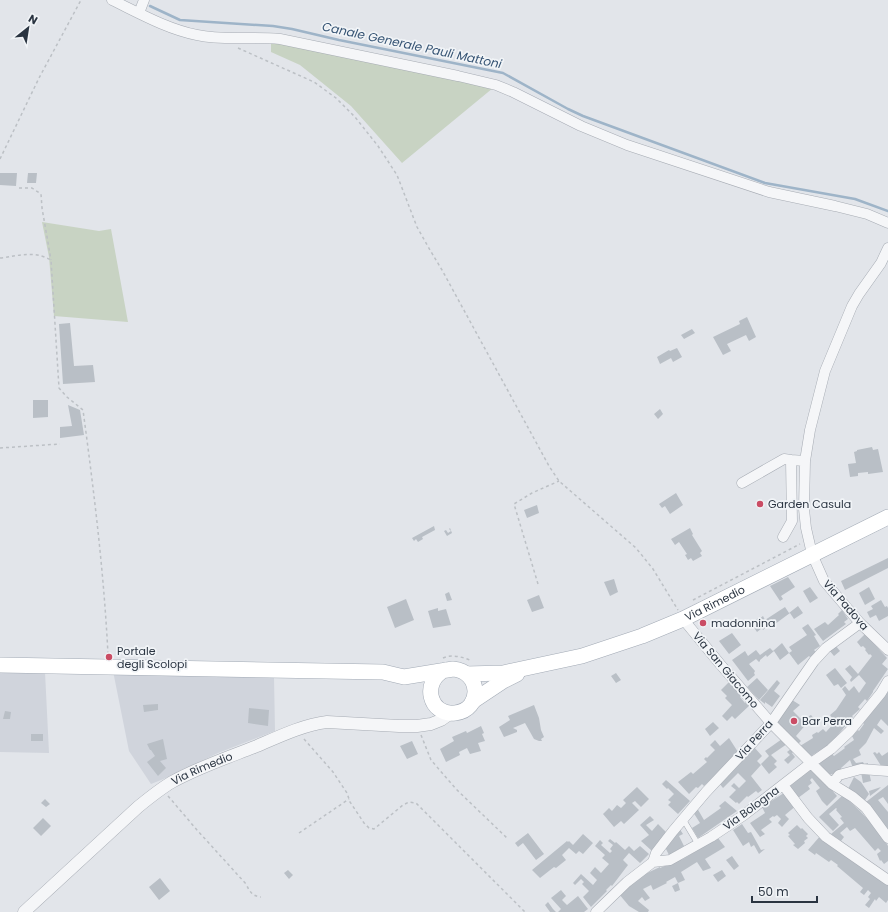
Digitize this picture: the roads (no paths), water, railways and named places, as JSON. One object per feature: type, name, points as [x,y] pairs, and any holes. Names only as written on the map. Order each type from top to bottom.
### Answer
[{"type":"main road","name":"Via Rimedio","points":[[472,669],[503,674],[532,666],[582,656],[642,636],[677,613],[810,547],[888,517]]},
{"type":"main road","points":[[434,702],[431,687],[433,681],[440,673],[444,664]]},
{"type":"main road","points":[[0,665],[383,672],[404,676],[444,664],[457,669],[472,669],[472,679],[475,686],[473,700],[462,712],[451,713],[443,711],[404,676]]},
{"type":"main road","name":"Via Rimedio","points":[[473,700],[503,681],[532,666]]},
{"type":"street","points":[[112,0],[169,27],[197,35],[223,38],[264,37],[280,39],[496,85],[581,126],[634,148],[770,192],[867,214],[888,223]]},
{"type":"street","points":[[139,13],[144,0]]},
{"type":"street","name":"Via Padova","points":[[888,248],[881,262],[852,306],[825,371],[810,430],[805,461],[804,509],[810,547],[824,581],[860,623],[888,650]]},
{"type":"street","points":[[742,483],[784,459],[805,461]]},
{"type":"street","points":[[783,537],[792,521],[791,460]]},
{"type":"street","name":"Via San Giacomo","points":[[677,613],[771,723],[832,784],[853,797],[866,808],[888,838]]},
{"type":"street","name":"Via Perra","points":[[653,862],[656,853],[683,819],[706,792],[771,723],[814,662],[826,648],[860,623]]},
{"type":"street","name":"Via Bologna","points":[[596,912],[627,882],[653,862],[670,860],[744,815],[831,749],[849,732],[881,693],[888,681]]},
{"type":"street","points":[[420,725],[434,702]]},
{"type":"street","name":"Via Rimedio","points":[[24,912],[138,807],[173,781],[315,723],[327,722],[399,726],[420,725],[431,724],[441,720],[451,713]]},
{"type":"street","points":[[832,784],[839,775],[861,769],[888,771]]},
{"type":"street","points":[[783,785],[808,818],[826,837],[888,880]]},
{"type":"lane","points":[[683,819],[698,844]]},
{"type":"waterway","name":"Canale Generale Pauli Mattoni","points":[[150,6],[180,20],[273,26],[292,29],[503,73],[583,116],[765,183],[855,199],[888,211]]},
{"type":"place","name":"Garden Casula","points":[[760,504]]},
{"type":"place","name":"madonnina","points":[[703,623]]},
{"type":"place","name":"Portale degli Scolopi","points":[[109,657]]},
{"type":"place","name":"Bar Perra","points":[[794,721]]}]
